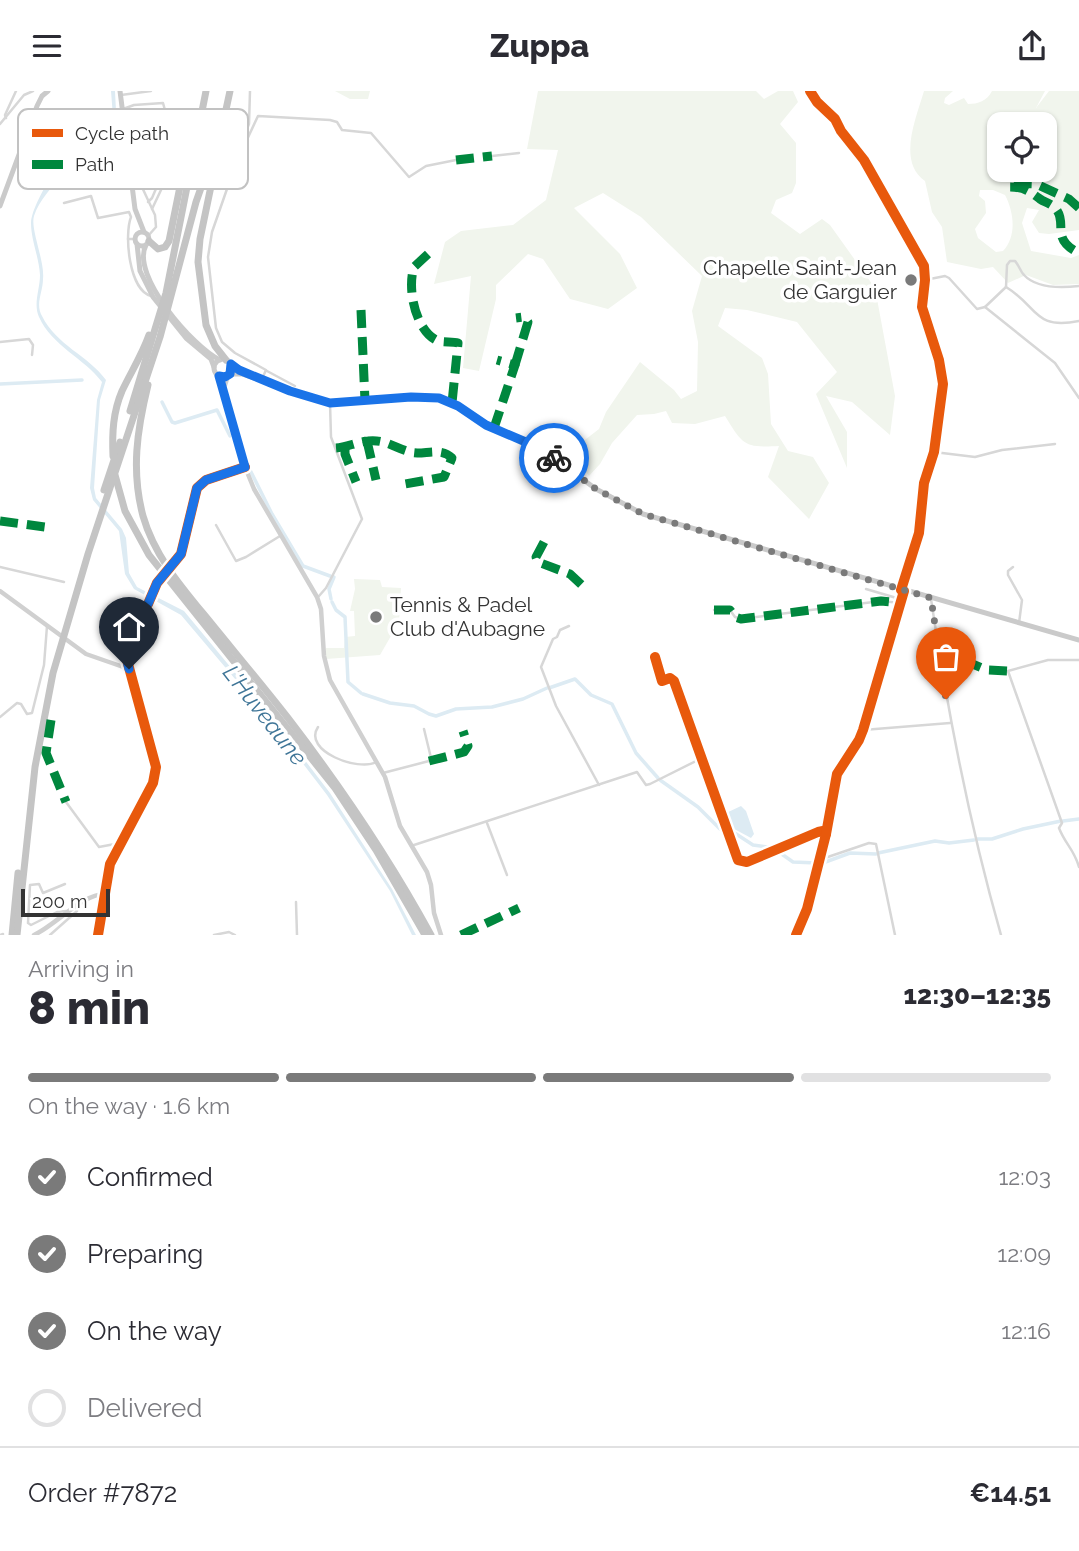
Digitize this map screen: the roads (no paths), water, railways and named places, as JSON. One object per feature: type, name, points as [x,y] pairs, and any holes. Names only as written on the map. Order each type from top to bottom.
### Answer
[{"type":"highway","points":[[203,109],[206,91]]},
{"type":"highway","points":[[226,109],[230,91]]},
{"type":"highway","points":[[142,239],[158,249],[165,247],[169,241],[180,189]]},
{"type":"highway","points":[[166,293],[187,189]]},
{"type":"highway","points":[[103,500],[201,189]]},
{"type":"highway","points":[[211,189],[198,262],[206,324],[225,361]]},
{"type":"highway","points":[[160,316],[159,337],[139,428],[135,470],[144,517],[156,548],[178,583],[287,716],[340,786],[381,847],[431,935]]},
{"type":"highway","points":[[160,316],[119,400],[113,425],[112,444],[118,490],[131,526],[149,555],[335,788],[425,935]]},
{"type":"highway","points":[[12,935],[30,768],[41,705],[57,640],[159,337]]},
{"type":"highway","points":[[17,935],[35,767],[46,704],[99,512]]},
{"type":"main road","points":[[36,109],[45,91]]},
{"type":"main road","points":[[121,93],[123,109]]},
{"type":"main road","points":[[0,206],[18,157]]},
{"type":"main road","points":[[133,189],[142,239],[143,264],[152,286],[193,338],[239,370],[330,403],[411,397],[439,398],[458,406],[486,425],[545,452],[596,489],[643,514],[1079,640]]},
{"type":"main road","points":[[142,239],[140,271],[153,297],[186,338],[211,359],[219,376],[242,375],[293,388]]},
{"type":"main road","points":[[214,367],[225,361]]},
{"type":"main road","points":[[225,361],[229,375]]},
{"type":"street","points":[[6,118],[16,91]]},
{"type":"street","points":[[0,124],[24,95],[33,91]]},
{"type":"street","points":[[121,93],[151,91]]},
{"type":"street","points":[[248,126],[250,91]]},
{"type":"street","points":[[796,935],[807,909],[827,834],[836,774],[863,730],[919,533],[923,483],[934,451],[943,375],[922,307],[924,266],[864,160],[835,119],[817,102],[810,91]]},
{"type":"street","points":[[123,109],[134,105],[163,103],[165,109]]},
{"type":"street","points":[[248,135],[258,116],[330,120],[337,122],[342,130],[371,133],[409,177],[422,167],[456,160]]},
{"type":"street","points":[[492,156],[519,153]]},
{"type":"street","points":[[128,239],[142,239],[155,230],[157,224],[143,189]]},
{"type":"street","points":[[148,202],[156,189]]},
{"type":"street","points":[[152,209],[161,189]]},
{"type":"street","points":[[227,189],[212,232],[208,257],[216,328],[222,342],[234,353],[293,388]]},
{"type":"street","points":[[64,203],[96,194]]},
{"type":"street","points":[[91,196],[98,218],[129,212],[129,254],[136,280],[145,294],[153,297]]},
{"type":"street","points":[[925,280],[948,278],[979,310],[1006,288],[1007,265],[1010,261],[1015,261],[1026,277],[1035,281],[1063,288],[1079,286]]},
{"type":"street","points":[[1006,288],[1049,323],[1059,325],[1079,321]]},
{"type":"street","points":[[985,307],[1055,363],[1079,398]]},
{"type":"street","points":[[0,342],[29,339],[33,345],[32,355]]},
{"type":"street","points":[[262,379],[266,370]]},
{"type":"street","points":[[226,396],[225,382],[229,375]]},
{"type":"street","points":[[219,376],[245,467],[259,499],[317,597],[321,609],[324,656],[330,680],[382,773],[400,826],[429,878],[434,913],[441,935]]},
{"type":"street","points":[[317,597],[326,588],[362,519],[331,437],[330,403]]},
{"type":"street","points":[[934,451],[975,457],[1002,450],[1055,444]]},
{"type":"street","points":[[98,935],[110,865],[153,783],[156,767],[124,649],[115,630],[151,599],[162,577],[181,554],[197,488],[206,480],[245,467]]},
{"type":"street","points":[[216,525],[236,561],[280,536]]},
{"type":"street","points":[[0,567],[64,582]]},
{"type":"street","points":[[1013,567],[1008,575],[1022,600],[1019,623]]},
{"type":"street","points":[[866,589],[901,601]]},
{"type":"street","points":[[0,591],[70,643],[98,660],[129,669]]},
{"type":"street","points":[[931,598],[950,723],[986,882],[1001,935]]},
{"type":"street","points":[[714,610],[730,610],[735,617],[741,619],[881,601],[901,601]]},
{"type":"street","points":[[0,717],[17,702],[27,714],[32,713],[44,665],[49,627]]},
{"type":"street","points":[[569,627],[560,630],[553,639],[541,667],[556,706],[599,785]]},
{"type":"street","points":[[655,657],[662,681],[670,678],[674,681],[738,860],[747,862],[818,832],[827,834]]},
{"type":"street","points":[[1079,660],[1048,660],[1008,671],[1062,823],[1059,828],[1063,839],[1072,845],[1079,867]]},
{"type":"street","points":[[863,730],[950,723]]},
{"type":"street","points":[[318,727],[315,737],[330,756],[363,766],[376,762]]},
{"type":"street","points":[[382,773],[429,761],[424,729]]},
{"type":"street","points":[[411,846],[637,772],[646,785],[650,784],[702,758]]},
{"type":"street","points":[[66,801],[99,847],[120,843]]},
{"type":"street","points":[[487,823],[507,875]]},
{"type":"street","points":[[819,860],[869,843],[876,844],[895,935]]},
{"type":"street","points":[[65,884],[43,893],[39,884],[30,884],[27,918],[31,925],[62,910],[67,914]]},
{"type":"street","points":[[34,935],[50,927],[93,896],[105,894]]},
{"type":"street","points":[[296,902],[297,935]]},
{"type":"street","points":[[50,935],[77,911],[78,906]]},
{"type":"street","points":[[214,935],[229,932],[235,935]]},
{"type":"waterway","points":[[0,384],[82,380]]},
{"type":"waterway","points":[[162,402],[175,423],[217,410],[230,436]]},
{"type":"waterway","points":[[250,470],[303,566],[330,576]]},
{"type":"waterway","points":[[331,599],[329,589],[334,577]]},
{"type":"waterway","points":[[332,602],[336,610],[345,617],[348,682],[361,693]]},
{"type":"waterway","points":[[549,688],[575,679],[591,695],[612,704],[636,753],[658,778]]},
{"type":"waterway","points":[[363,694],[390,703],[414,706],[436,716],[456,709],[492,707],[523,699],[547,688]]},
{"type":"waterway","points":[[660,780],[698,807],[720,829],[724,829]]},
{"type":"waterway","points":[[1063,821],[1079,819]]},
{"type":"waterway","points":[[977,839],[992,839],[1061,821]]},
{"type":"waterway","points":[[727,828],[753,845],[775,848]]},
{"type":"waterway","points":[[878,853],[935,841],[949,843],[974,840]]},
{"type":"waterway","points":[[776,850],[793,862],[817,863]]},
{"type":"waterway","points":[[820,864],[850,853],[876,854]]},
{"type":"place","name":"Chapelle Saint-Jean de Garguier","points":[[911,280]]},
{"type":"place","name":"Tennis & Padel Club d'Aubagne","points":[[376,617]]},
{"type":"water label","name":"L'Huveaune","points":[[265,715]]}]
